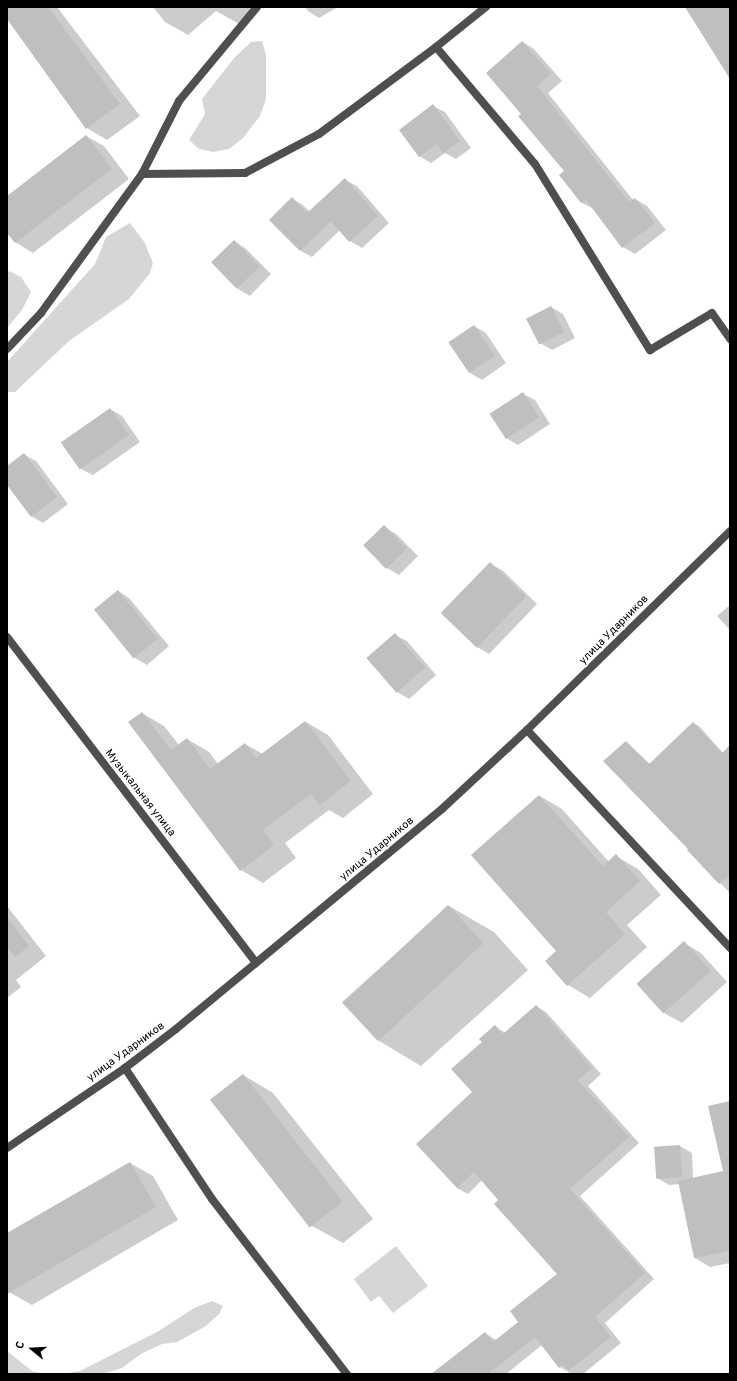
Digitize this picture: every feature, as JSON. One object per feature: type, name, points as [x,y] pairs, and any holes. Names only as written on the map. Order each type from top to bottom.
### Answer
[{"type":"street","points":[[7,349],[41,313],[142,174],[180,101],[257,7]]},
{"type":"street","points":[[142,174],[245,173],[319,134],[436,47],[486,7]]},
{"type":"street","points":[[436,47],[535,164],[650,350],[712,313],[730,339]]},
{"type":"street","name":"улица Ударников","points":[[7,1148],[125,1068],[176,1029],[442,809],[527,730],[730,530]]},
{"type":"street","name":"Музыкальная улица","points":[[7,637],[256,963]]},
{"type":"street","points":[[527,730],[730,948]]},
{"type":"street","points":[[125,1068],[212,1199],[347,1374]]},
{"type":"shaded area","points":[[262,41],[266,55],[266,99],[260,116],[243,138],[229,149],[213,152],[199,149],[189,140],[205,114],[202,99],[235,57],[251,42]]},
{"type":"shaded area","points":[[130,223],[145,243],[153,263],[150,273],[129,299],[69,341],[15,392],[7,392],[7,362],[95,264],[106,237]]},
{"type":"shaded area","points":[[9,271],[21,277],[31,292],[22,310],[7,328],[7,273]]},
{"type":"shaded area","points":[[396,1246],[428,1286],[393,1313],[379,1296],[371,1302],[354,1279]]},
{"type":"shaded area","points":[[212,1301],[223,1306],[219,1314],[206,1326],[177,1342],[162,1344],[141,1354],[122,1368],[103,1374],[60,1374],[80,1371],[157,1332],[194,1308]]},
{"type":"shaded area","points":[[7,1351],[32,1371],[44,1374],[7,1374]]},
{"type":"building","points":[[7,7],[48,7],[120,104],[86,129],[7,19]]},
{"type":"building","points":[[685,7],[730,7],[730,79]]},
{"type":"building","points":[[522,41],[551,74],[537,86],[629,202],[635,198],[655,223],[622,248],[586,200],[581,203],[559,175],[564,171],[518,116],[521,114],[486,73]]},
{"type":"building","points":[[433,104],[460,141],[443,153],[437,144],[419,157],[399,130]]},
{"type":"building","points":[[86,135],[112,169],[15,243],[7,233],[7,196]]},
{"type":"building","points":[[345,178],[378,216],[349,242],[331,221],[300,251],[269,220],[292,197],[307,213]]},
{"type":"building","points":[[234,240],[260,267],[237,289],[211,262]]},
{"type":"building","points":[[551,306],[564,332],[539,345],[526,319]]},
{"type":"building","points":[[474,325],[495,356],[469,373],[448,342]]},
{"type":"building","points":[[523,392],[539,417],[506,439],[489,414]]},
{"type":"building","points":[[110,408],[129,435],[80,469],[61,442]]},
{"type":"building","points":[[24,453],[57,497],[31,517],[7,485],[7,466]]},
{"type":"building","points":[[384,525],[407,549],[386,569],[363,545]]},
{"type":"building","points":[[490,562],[526,597],[477,648],[441,613]]},
{"type":"building","points":[[118,590],[158,639],[134,658],[94,610]]},
{"type":"building","points":[[395,633],[425,668],[396,693],[366,658]]},
{"type":"building","points":[[142,712],[171,750],[187,738],[210,769],[245,743],[256,758],[305,721],[351,781],[320,805],[311,794],[263,830],[274,845],[240,871],[128,722]]},
{"type":"building","points":[[693,722],[722,753],[730,745],[730,874],[719,884],[687,850],[688,849],[603,761],[626,741],[649,764]]},
{"type":"building","points":[[539,795],[603,866],[616,854],[640,881],[606,912],[625,934],[567,986],[545,961],[556,951],[471,855]]},
{"type":"building","points":[[448,905],[483,943],[378,1041],[343,1003]]},
{"type":"building","points":[[7,917],[29,946],[15,957],[7,947]]},
{"type":"building","points":[[684,941],[711,971],[663,1014],[636,984]]},
{"type":"building","points":[[536,1005],[592,1068],[578,1080],[629,1137],[570,1189],[645,1273],[595,1317],[611,1337],[568,1371],[563,1364],[559,1368],[535,1337],[488,1374],[431,1374],[485,1332],[493,1342],[518,1322],[510,1311],[557,1274],[494,1204],[498,1200],[474,1172],[457,1188],[416,1144],[472,1092],[451,1069],[482,1042],[479,1039],[495,1025],[503,1034]]},
{"type":"building","points":[[243,1074],[343,1202],[310,1228],[210,1100]]},
{"type":"building","points":[[730,1101],[730,1251],[694,1258],[678,1181],[723,1171],[708,1106]]},
{"type":"building","points":[[680,1145],[682,1177],[656,1179],[654,1147]]},
{"type":"building","points":[[130,1162],[156,1207],[7,1294],[7,1233]]}]
